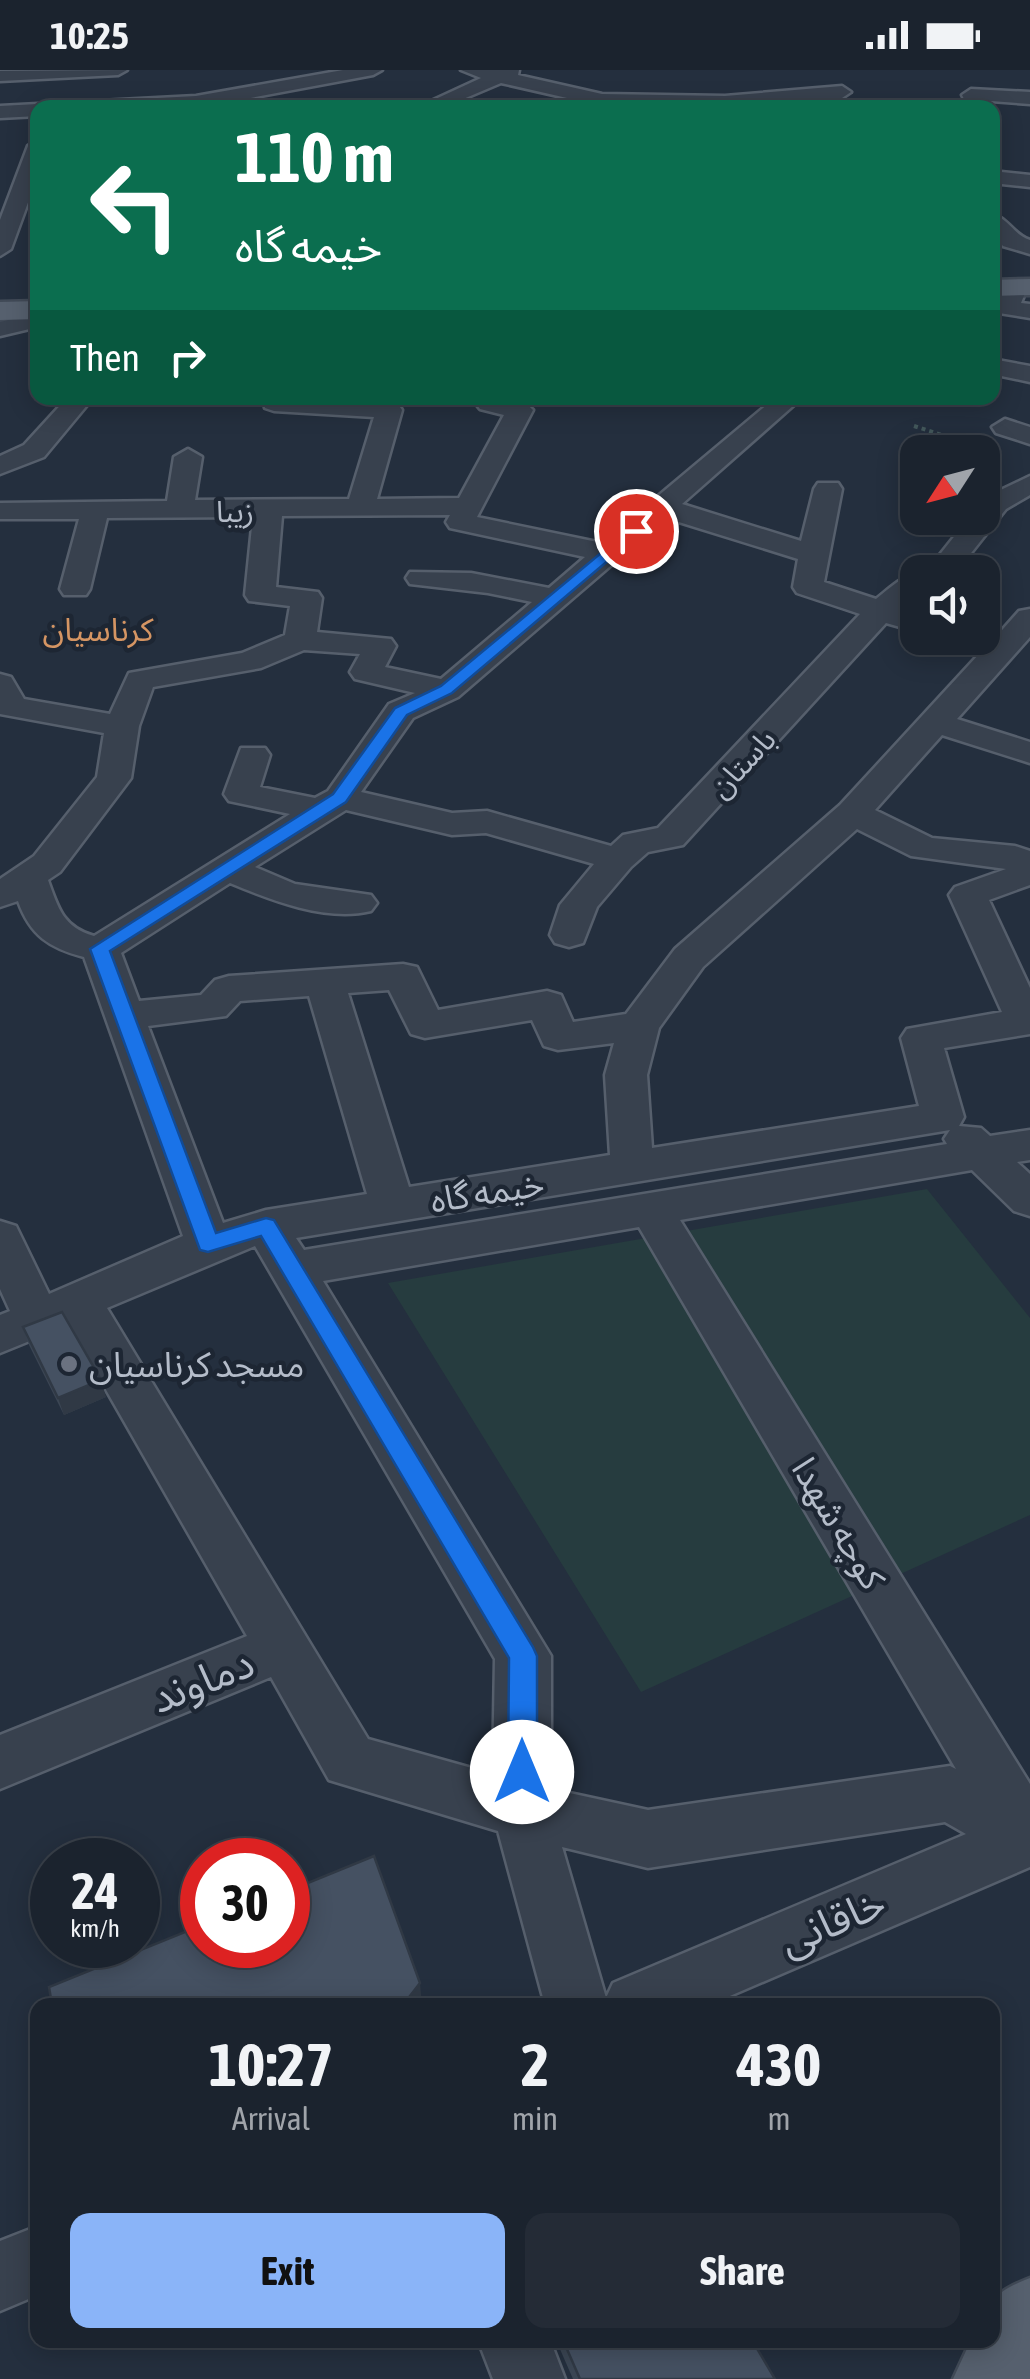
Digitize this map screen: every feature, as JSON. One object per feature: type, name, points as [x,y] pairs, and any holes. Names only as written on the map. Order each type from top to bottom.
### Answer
[{"type":"main road","points":[[0,311],[30,310]]},
{"type":"main road","points":[[998,2379],[1030,2320]]},
{"type":"street","points":[[0,76],[19,72],[118,70]]},
{"type":"street","points":[[200,100],[270,89],[326,74],[373,70]]},
{"type":"street","points":[[470,70],[509,73],[583,100]]},
{"type":"street","points":[[970,72],[970,100]]},
{"type":"street","points":[[443,100],[509,73]]},
{"type":"street","points":[[600,100],[628,80]]},
{"type":"street","points":[[145,81],[158,100]]},
{"type":"street","points":[[737,100],[837,86],[848,100]]},
{"type":"street","points":[[270,89],[296,100]]},
{"type":"street","points":[[990,100],[1030,98]]},
{"type":"street","points":[[0,112],[30,110]]},
{"type":"street","points":[[5,244],[30,170]]},
{"type":"street","points":[[1000,178],[1030,182]]},
{"type":"street","points":[[0,328],[30,322]]},
{"type":"street","points":[[1000,368],[1030,374]]},
{"type":"street","points":[[0,466],[34,451],[74,405]]},
{"type":"street","points":[[307,405],[388,410],[360,507]]},
{"type":"street","points":[[494,405],[520,410],[460,522],[608,553]]},
{"type":"street","points":[[446,690],[366,672],[380,646],[300,640],[250,661],[140,680],[122,726],[114,778],[19,872],[44,924],[66,942],[100,949],[331,804],[401,712],[446,690],[782,405]]},
{"type":"street","points":[[179,511],[188,457]]},
{"type":"street","points":[[955,555],[996,503],[1030,484]]},
{"type":"street","points":[[828,489],[808,586],[900,617]]},
{"type":"street","name":"زیبا","points":[[1,527],[95,511],[470,506]]},
{"type":"street","points":[[664,508],[813,554]]},
{"type":"street","points":[[75,589],[95,511]]},
{"type":"street","points":[[268,511],[260,595],[307,598],[300,640]]},
{"type":"street","points":[[421,578],[521,588],[553,599]]},
{"type":"street","name":"باستان","points":[[568,935],[579,905],[618,859],[636,843],[670,837],[724,784],[880,611],[900,595]]},
{"type":"street","name":"کوچه شهدا","points":[[1030,618],[852,813],[689,958],[639,1026],[626,1075],[641,1188],[1030,1837]]},
{"type":"street","points":[[4,699],[122,726]]},
{"type":"street","points":[[937,723],[1030,753]]},
{"type":"street","points":[[253,755],[241,794],[452,824],[487,822],[618,859]]},
{"type":"street","points":[[852,813],[924,848],[1015,857],[1030,873],[968,895],[1026,1022],[921,1038],[943,1118],[1030,1200]]},
{"type":"street","points":[[227,869],[288,894],[358,903]]},
{"type":"street","points":[[100,949],[208,1244]]},
{"type":"street","points":[[124,1014],[212,1007],[229,989],[404,976],[426,1026],[548,1004],[558,1037],[639,1026]]},
{"type":"street","points":[[324,980],[393,1206]]},
{"type":"street","name":"خیمه گاه","points":[[38,1318],[208,1244],[279,1248],[393,1206],[641,1188],[943,1118]]},
{"type":"street","points":[[575,1998],[522,1810],[523,1656],[279,1248],[641,1188],[1030,1146]]},
{"type":"street","points":[[0,1238],[38,1318],[282,1647]]},
{"type":"street","name":"دماوند","points":[[0,1762],[282,1647],[349,1761],[522,1810],[648,1839],[950,1794],[1030,1837]]},
{"type":"street","name":"خاقانی","points":[[651,1998],[1030,1837]]},
{"type":"street","points":[[0,2276],[30,2263]]},
{"type":"street","points":[[517,2348],[529,2379]]},
{"type":"path","points":[[914,426],[1011,438]]},
{"type":"green space","points":[[927,1189],[1030,1318],[1030,1515],[641,1692],[388,1283]]},
{"type":"building","name":"مسجد کرناسیان","points":[[62,1312],[101,1380],[58,1398],[23,1327]]},
{"type":"building","points":[[374,1856],[420,1983],[408,1998],[51,1998],[49,1987],[96,1968],[160,1968],[160,1942],[180,1934],[180,1968],[310,1968],[310,1882]]},
{"type":"building","points":[[566,2348],[757,2348],[775,2379],[580,2379]]},
{"type":"place","name":"مسجد کرناسیان","points":[[69,1364]]},
{"type":"district","name":"کرناسیان","points":[[98,629]]},
{"type":"route","points":[[522,1772],[523,1656],[266,1226],[208,1244],[100,949],[340,798],[401,712],[446,690],[636,531]]}]
